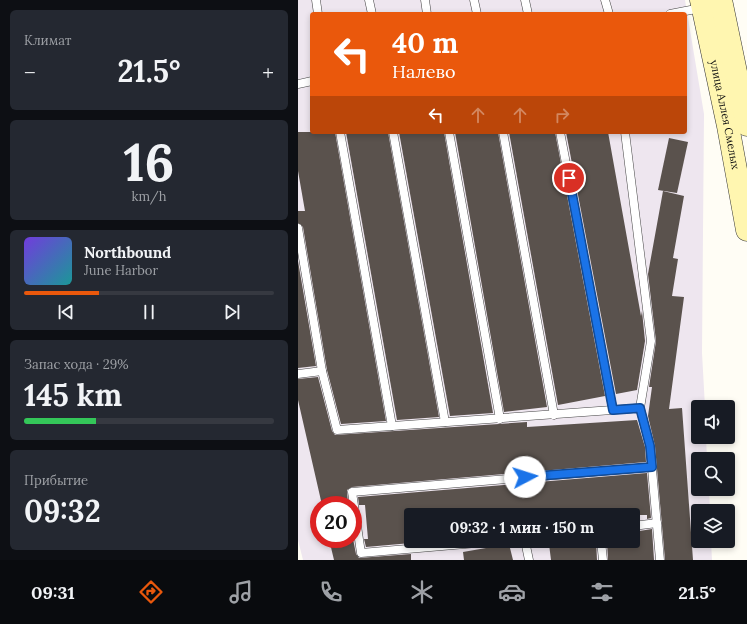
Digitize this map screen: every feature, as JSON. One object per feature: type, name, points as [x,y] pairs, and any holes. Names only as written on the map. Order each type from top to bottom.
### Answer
[{"type":"main road","points":[[708,3],[747,125]]},
{"type":"main road","name":"улица Аллея Смелых","points":[[708,3],[747,230]]},
{"type":"lane","points":[[316,0],[318,12]]},
{"type":"lane","points":[[369,0],[372,12]]},
{"type":"lane","points":[[425,0],[427,12]]},
{"type":"lane","points":[[474,0],[477,12]]},
{"type":"lane","points":[[525,0],[528,12]]},
{"type":"lane","points":[[605,0],[608,12]]},
{"type":"lane","points":[[677,12],[708,3]]},
{"type":"lane","points":[[298,84],[310,81]]},
{"type":"lane","points":[[340,134],[392,426]]},
{"type":"lane","points":[[393,134],[445,422]]},
{"type":"lane","points":[[449,134],[500,419]]},
{"type":"lane","points":[[503,134],[554,415]]},
{"type":"lane","points":[[560,134],[613,410]]},
{"type":"lane","points":[[625,134],[651,341],[640,408],[650,446],[660,560]]},
{"type":"lane","points":[[298,228],[322,371],[336,430],[640,408]]},
{"type":"lane","points":[[298,374],[322,371]]},
{"type":"lane","points":[[419,548],[361,553],[352,492],[652,467]]},
{"type":"lane","points":[[640,525],[657,523]]},
{"type":"lane","points":[[526,548],[529,560]]},
{"type":"lane","points":[[602,548],[603,560]]},
{"type":"shaded area","points":[[298,0],[685,0],[687,12],[704,114],[702,353],[705,400],[691,400],[691,444],[706,444],[707,452],[691,452],[691,496],[709,496],[710,504],[691,504],[691,548],[711,548],[712,560],[303,560],[298,540]]},
{"type":"building","points":[[298,132],[310,132],[310,134],[335,134],[386,421],[341,424],[327,370],[303,227],[298,223],[298,211],[305,211],[298,171]]},
{"type":"building","points":[[346,134],[388,134],[439,417],[397,420]]},
{"type":"building","points":[[399,134],[444,134],[493,413],[450,416]]},
{"type":"building","points":[[455,134],[498,134],[547,407],[504,412]]},
{"type":"building","points":[[509,134],[555,134],[605,396],[558,405]]},
{"type":"building","points":[[566,134],[608,134],[641,316],[642,311],[645,341],[637,390],[616,394]]},
{"type":"building","points":[[669,138],[688,142],[677,193],[658,190]]},
{"type":"building","points":[[663,191],[684,196],[673,258],[678,259],[672,296],[684,297],[669,409],[682,408],[693,560],[665,560],[655,446],[648,416],[652,387],[649,387],[656,341],[648,274]]},
{"type":"building","points":[[298,261],[316,366],[298,368]]},
{"type":"building","points":[[318,377],[332,431],[335,435],[527,422],[527,427],[637,420],[645,447],[646,462],[352,487],[347,490],[347,496],[320,496],[298,400],[298,379]]},
{"type":"building","points":[[647,473],[651,518],[647,519],[647,515],[640,515],[640,508],[404,508],[404,544],[366,547],[364,539],[368,539],[365,505],[362,505],[362,497]]},
{"type":"building","points":[[652,529],[654,560],[608,560],[607,548],[640,548],[640,531]]},
{"type":"building","points":[[331,548],[355,548],[356,554],[359,558],[411,554],[411,560],[334,560]]},
{"type":"building","points":[[486,548],[510,548],[513,560],[464,560],[463,552]]},
{"type":"building","points":[[550,548],[596,548],[597,560],[551,560]]},
{"type":"route","points":[[525,477],[652,467],[650,446],[640,408],[613,410],[569,178]]}]
